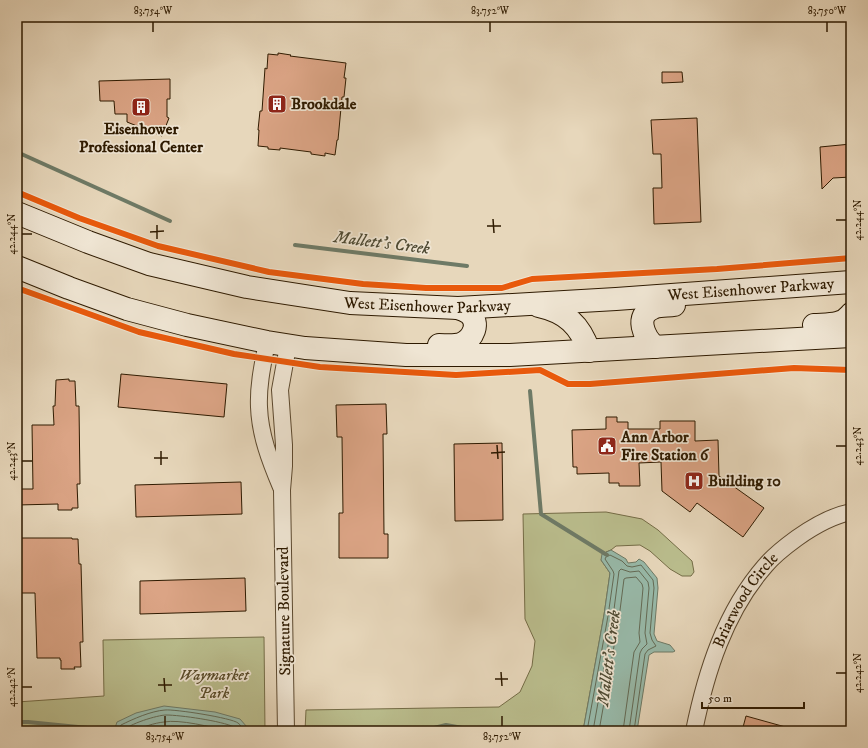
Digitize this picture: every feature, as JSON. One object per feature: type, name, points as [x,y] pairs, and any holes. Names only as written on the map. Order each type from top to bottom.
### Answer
[{"type":"main road","name":"West Eisenhower Parkway","points":[[17,213],[88,242],[149,264],[247,287],[350,303],[458,308],[804,285],[845,287]]},
{"type":"main road","points":[[17,224],[109,261],[149,264]]},
{"type":"main road","points":[[17,267],[127,309],[188,325],[297,347],[406,355],[510,355],[851,336]]},
{"type":"main road","points":[[655,347],[648,341],[644,334],[642,321],[646,313],[653,308],[664,306],[778,299],[804,285]]},
{"type":"main road","points":[[532,304],[554,309],[566,316],[584,339],[589,351]]},
{"type":"main road","points":[[297,347],[333,339],[410,344],[461,344],[468,340],[474,333],[475,325],[469,313],[458,308]]},
{"type":"main road","points":[[676,346],[715,331],[839,324],[846,320],[851,314]]},
{"type":"street","name":"Signature Boulevard","points":[[267,342],[259,406],[261,425],[266,447],[282,490]]},
{"type":"street","name":"Signature Boulevard","points":[[286,731],[282,490],[284,446],[280,390],[297,347]]},
{"type":"street","name":"Briarwood Circle","points":[[694,731],[712,660],[729,621],[748,589],[766,565],[789,544],[814,526],[838,514],[851,512]]},
{"type":"green space","points":[[606,512],[642,519],[658,530],[692,561],[694,572],[691,576],[682,576],[670,569],[650,551],[640,545],[616,546],[606,552],[601,560],[610,573],[583,731],[305,731],[306,710],[499,707],[520,692],[532,666],[535,641],[525,619],[523,514]]},
{"type":"green space","name":"Waymarket Park","points":[[264,637],[265,731],[17,731],[17,702],[104,696],[103,640]]},
{"type":"water","points":[[611,550],[626,559],[628,563],[636,562],[639,559],[644,562],[657,578],[658,588],[654,634],[657,641],[670,645],[675,651],[654,652],[649,655],[637,731],[583,731],[610,573],[601,560],[602,554]]},
{"type":"water","points":[[164,706],[215,712],[240,719],[247,727],[247,731],[114,731],[117,722],[136,713]]},
{"type":"building","name":"Brookdale","points":[[278,53],[291,55],[290,56],[346,63],[344,97],[342,97],[335,155],[325,153],[325,156],[311,154],[311,152],[280,148],[280,150],[268,149],[268,147],[258,146],[260,111],[262,111],[265,68],[267,69],[268,54],[278,55]]},
{"type":"building","points":[[662,72],[682,72],[683,82],[662,83]]},
{"type":"building","name":"Eisenhower Professional Center","points":[[170,79],[170,99],[167,99],[167,117],[169,118],[162,136],[127,122],[127,114],[115,114],[114,101],[100,101],[99,81]]},
{"type":"building","points":[[697,118],[701,222],[654,224],[653,188],[662,188],[661,154],[653,154],[651,120]]},
{"type":"building","points":[[851,144],[851,177],[833,178],[822,189],[820,147]]},
{"type":"building","points":[[121,374],[227,384],[224,417],[118,407]]},
{"type":"building","points":[[69,379],[69,381],[75,381],[76,406],[79,406],[80,484],[77,484],[78,508],[72,508],[72,510],[58,510],[58,504],[17,505],[17,489],[33,489],[32,425],[54,425],[53,406],[55,406],[56,380]]},
{"type":"building","points":[[386,404],[387,434],[383,434],[384,534],[388,534],[388,558],[339,558],[339,513],[343,513],[342,437],[337,437],[336,405]]},
{"type":"building","points":[[606,417],[617,417],[617,422],[628,422],[628,429],[660,429],[660,421],[695,421],[695,441],[718,440],[719,476],[764,508],[743,537],[697,503],[690,512],[662,491],[661,462],[639,463],[640,486],[619,486],[619,483],[609,483],[609,473],[577,474],[577,467],[573,467],[572,430],[606,429]]},
{"type":"building","points":[[502,443],[503,520],[455,521],[454,444]]},
{"type":"building","points":[[241,482],[242,514],[136,517],[135,485]]},
{"type":"building","points":[[17,538],[78,539],[79,564],[81,564],[83,642],[80,642],[81,667],[74,667],[75,669],[61,669],[60,658],[37,658],[35,593],[17,593]]},
{"type":"building","points":[[245,578],[246,611],[140,614],[140,581]]},
{"type":"building","points":[[746,716],[789,728],[788,731],[742,731]]},
{"type":"waterway","name":"Mallett's Creek","points":[[17,152],[170,221]]},
{"type":"waterway","name":"Mallett's Creek","points":[[295,245],[467,266]]},
{"type":"waterway","name":"Mallett's Creek","points":[[530,391],[541,514],[607,555]]},
{"type":"waterway","points":[[17,722],[118,731]]},
{"type":"waterway","points":[[422,731],[446,725],[479,731]]},
{"type":"cycle path","points":[[17,192],[79,218],[158,246],[269,272],[363,284],[426,288],[502,288],[532,279],[717,269],[851,258]]},
{"type":"cycle path","points":[[17,288],[139,332],[234,354],[320,367],[456,375],[540,370],[568,384],[590,384],[794,368],[851,370]]},
{"type":"place","name":"Brookdale","points":[[277,104]]},
{"type":"place","name":"Eisenhower Professional Center","points":[[141,107]]},
{"type":"place","name":"Ann Arbor Fire Station 6","points":[[607,446]]},
{"type":"place","name":"Building 10","points":[[694,481]]}]
